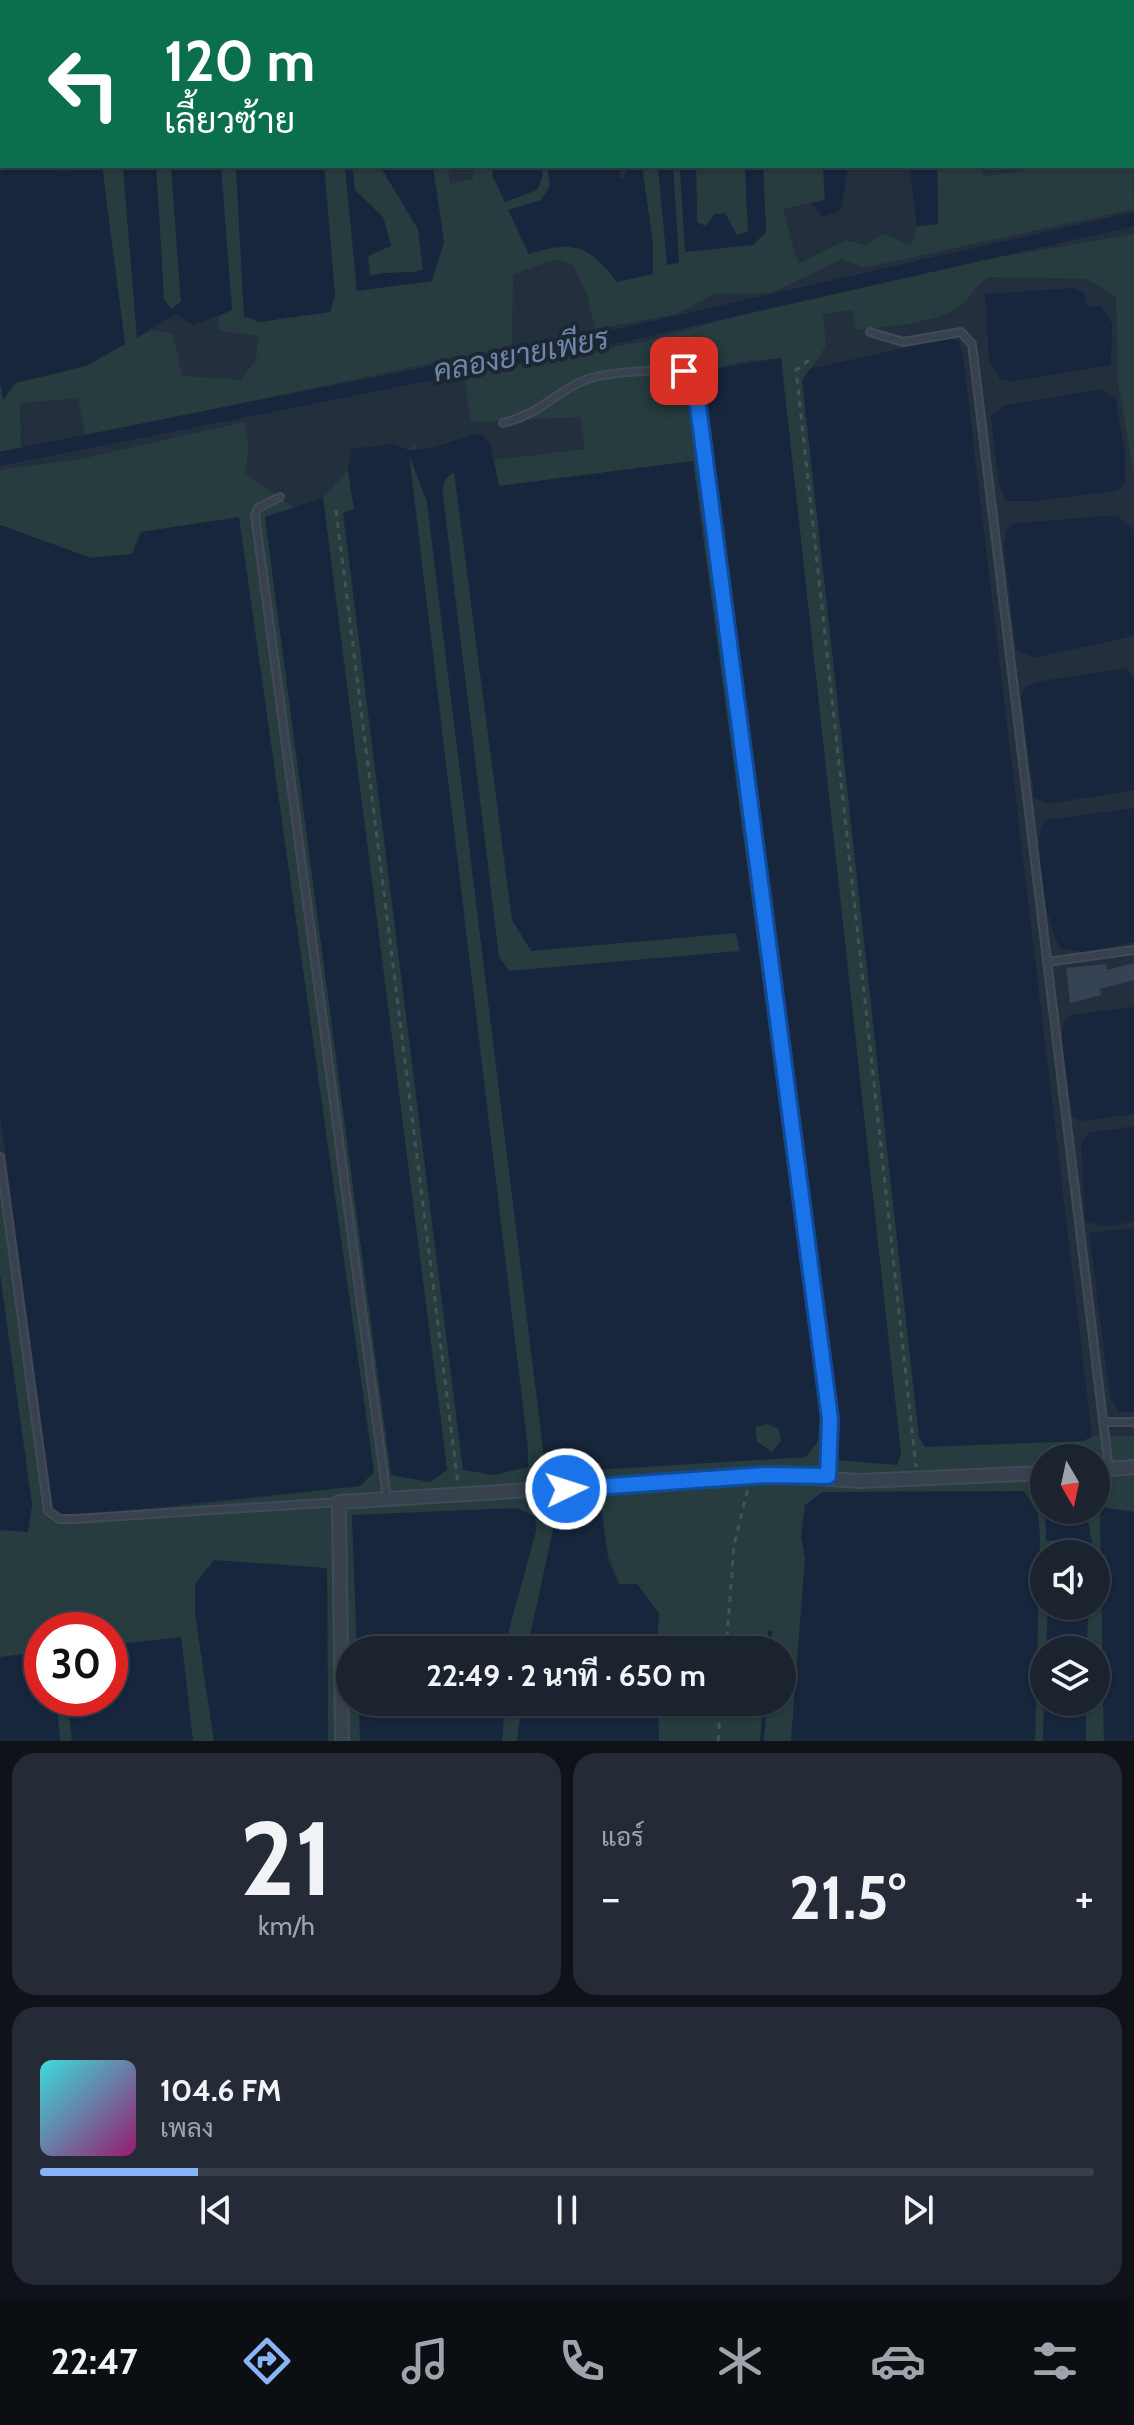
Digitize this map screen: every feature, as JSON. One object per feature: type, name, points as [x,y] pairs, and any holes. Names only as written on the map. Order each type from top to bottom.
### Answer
[{"type":"street","points":[[1110,1469],[1134,1467]]},
{"type":"street","points":[[342,1741],[339,1502],[387,1502],[751,1476],[828,1476],[860,1481],[1030,1474]]},
{"type":"lane","points":[[870,332],[903,342],[961,332],[968,335],[972,344],[1104,1422],[1104,1444]]},
{"type":"lane","points":[[503,423],[533,414],[574,385],[593,378],[676,369],[690,374],[695,383],[830,1419],[828,1476]]},
{"type":"lane","points":[[280,497],[258,508],[255,515],[387,1502]]},
{"type":"lane","points":[[1047,962],[1134,950]]},
{"type":"lane","points":[[0,1157],[48,1511],[60,1519],[74,1519],[339,1502]]},
{"type":"lane","points":[[1104,1422],[1134,1422]]},
{"type":"path","points":[[809,360],[796,370],[918,1479]]},
{"type":"path","points":[[336,510],[459,1496]]},
{"type":"path","points":[[727,1636],[734,1545],[751,1476]]},
{"type":"path","points":[[718,1741],[720,1716]]},
{"type":"green space","points":[[102,168],[123,168],[137,337],[151,330],[173,334],[182,376],[241,380],[256,360],[258,336],[218,330],[219,316],[232,310],[220,168],[236,168],[244,315],[335,296],[324,168],[345,168],[357,290],[432,281],[433,168],[448,168],[450,184],[473,179],[474,168],[494,168],[492,175],[542,175],[541,168],[547,168],[550,186],[541,200],[529,254],[570,247],[587,252],[606,267],[653,245],[642,168],[658,168],[668,264],[679,262],[673,168],[680,168],[685,252],[766,232],[763,168],[823,168],[825,200],[783,209],[798,264],[846,240],[865,245],[885,234],[911,246],[917,226],[938,224],[937,168],[982,168],[984,176],[1018,172],[1019,168],[1133,168],[1134,209],[863,268],[842,259],[772,293],[715,293],[677,314],[595,329],[587,294],[573,265],[557,259],[513,274],[512,346],[85,436],[78,398],[20,403],[21,449],[0,452],[0,382],[3,399],[15,383],[86,366],[125,344]]},
{"type":"green space","points":[[156,168],[171,168],[181,302],[171,309],[164,300]]},
{"type":"green space","points":[[352,168],[381,168],[418,229],[423,270],[369,276],[368,256],[391,246],[383,217],[355,190]]},
{"type":"green space","points":[[696,168],[745,168],[748,232],[737,236],[697,222]]},
{"type":"green space","points":[[1134,234],[1134,476],[1118,381],[1116,297],[1087,279],[989,277],[963,304],[948,313],[895,325],[856,330],[852,310],[823,314],[826,346],[802,381],[1084,1441],[1092,1436],[1134,1436],[1134,1512],[1110,1509],[1110,1444],[1030,1444],[1030,1478],[1027,1478],[1030,1513],[851,1492],[822,1492],[801,1536],[805,1557],[796,1675],[796,1636],[652,1636],[624,1592],[611,1563],[601,1503],[583,1501],[558,1508],[530,1636],[509,1636],[509,1629],[536,1531],[352,1516],[356,1636],[336,1636],[336,1716],[359,1716],[360,1741],[328,1741],[327,1568],[195,1613],[214,1741],[193,1741],[181,1638],[128,1643],[128,1612],[24,1612],[24,1654],[0,1657],[0,1530],[28,1531],[32,1505],[0,1275],[0,1158],[42,1501],[67,1519],[360,1486],[132,554],[91,558],[0,525],[0,470],[81,459],[244,422],[249,447],[245,473],[294,508],[265,517],[391,1474],[447,1469],[323,498],[348,470],[354,509],[343,514],[528,1467],[408,450],[415,444],[427,502],[546,1472],[806,1457],[693,462],[499,486],[494,460],[585,449],[580,417],[471,422],[464,375],[651,340],[775,305],[971,262]],"holes":[[[781,359],[901,1454],[836,1460],[838,1434],[700,372],[751,360]]]},
{"type":"green space","points":[[455,472],[461,519],[736,933],[740,951],[508,971],[499,957],[442,488],[446,478]]},
{"type":"green space","points":[[768,1424],[779,1428],[781,1441],[772,1452],[757,1442],[755,1426]]},
{"type":"green space","points":[[1038,1524],[1054,1524],[1067,1540],[1038,1540]]},
{"type":"green space","points":[[1088,1524],[1100,1524],[1101,1540],[1091,1540]]},
{"type":"green space","points":[[1037,1620],[1047,1620],[1047,1636],[1036,1636]]},
{"type":"green space","points":[[1088,1620],[1102,1620],[1102,1636],[1087,1636]]},
{"type":"green space","points":[[58,1716],[69,1716],[72,1741],[60,1741]]},
{"type":"green space","points":[[504,1716],[520,1716],[517,1741],[502,1741]]},
{"type":"green space","points":[[658,1716],[793,1716],[791,1741],[659,1741]]},
{"type":"green space","points":[[1035,1716],[1044,1716],[1043,1741],[1035,1741]]},
{"type":"green space","points":[[1086,1716],[1104,1716],[1104,1741],[1086,1741]]},
{"type":"water","points":[[0,168],[57,168],[59,172],[102,168],[125,344],[86,366],[15,383],[3,400],[0,382]]},
{"type":"water","points":[[123,168],[156,168],[164,299],[171,309],[181,302],[171,168],[221,168],[232,310],[193,325],[177,315],[137,338]]},
{"type":"water","points":[[236,168],[324,168],[335,296],[330,312],[259,322],[244,316]]},
{"type":"water","points":[[345,168],[352,168],[355,190],[383,217],[391,246],[368,256],[370,276],[423,270],[418,229],[381,168],[433,168],[444,242],[432,281],[357,291]]},
{"type":"water","points":[[494,168],[541,168],[543,175],[537,190],[505,202],[492,175]]},
{"type":"water","points":[[547,168],[620,168],[619,177],[624,178],[628,168],[642,168],[653,245],[653,274],[617,282],[598,260],[579,249],[557,247],[529,254],[508,210],[541,200],[550,186]]},
{"type":"water","points":[[658,168],[673,168],[679,263],[667,265]]},
{"type":"water","points":[[680,168],[696,168],[697,222],[705,227],[715,214],[725,213],[737,235],[748,232],[745,168],[763,168],[766,232],[753,245],[685,252]]},
{"type":"water","points":[[823,168],[848,168],[841,211],[822,217],[811,203],[825,200]]},
{"type":"water","points":[[904,168],[937,168],[938,224],[917,226],[910,169]]},
{"type":"water","points":[[1074,288],[1085,293],[1087,306],[1101,306],[1112,324],[1111,365],[1016,381],[1000,380],[989,359],[985,294]]},
{"type":"water","points":[[948,338],[959,341],[963,356],[1092,1436],[1084,1441],[925,1447],[919,1438],[802,381],[810,369]]},
{"type":"water","points":[[781,358],[901,1454],[897,1465],[836,1460],[838,1434],[700,371]]},
{"type":"water","points":[[1102,389],[1116,400],[1125,453],[1125,485],[1116,491],[1033,501],[1005,501],[999,484],[991,416],[1003,406]]},
{"type":"water","points":[[479,433],[490,443],[499,486],[693,461],[820,1412],[818,1441],[806,1457],[546,1473],[427,502],[409,454],[528,1449],[528,1467],[494,1475],[463,1470],[343,513],[354,509],[348,470],[351,449],[393,444],[408,450],[431,448]],"holes":[[[454,472],[512,920],[531,951],[736,933],[740,951],[509,971],[499,957],[442,488],[446,478]],[[768,1424],[779,1429],[781,1441],[772,1452],[757,1442],[755,1427]]]},
{"type":"water","points":[[323,498],[447,1470],[430,1482],[391,1475],[265,517]]},
{"type":"water","points":[[1117,515],[1134,530],[1134,636],[1033,658],[1016,649],[1004,547],[1006,530],[1015,523]]},
{"type":"water","points":[[239,517],[374,1472],[360,1486],[63,1517],[53,1509],[0,1113],[0,525],[91,558],[132,554],[141,532]]},
{"type":"water","points":[[1125,668],[1134,677],[1134,790],[1047,804],[1034,797],[1021,697],[1024,688],[1036,682]]},
{"type":"water","points":[[1134,808],[1134,942],[1084,952],[1061,949],[1045,904],[1039,864],[1041,830],[1046,820]]},
{"type":"water","points":[[1134,1007],[1134,1114],[1081,1121],[1072,1116],[1061,1039],[1064,1021],[1071,1015]]},
{"type":"water","points":[[1134,1126],[1134,1222],[1107,1226],[1085,1222],[1081,1142],[1089,1133]]},
{"type":"water","points":[[1134,1228],[1134,1412],[1119,1412],[1110,1398],[1089,1233]]},
{"type":"water","points":[[0,1275],[32,1505],[28,1532],[0,1530]]},
{"type":"water","points":[[1024,1491],[1030,1501],[1030,1524],[1039,1524],[1040,1537],[1040,1540],[1030,1540],[1030,1620],[1038,1620],[1038,1636],[1030,1636],[1030,1716],[1036,1716],[1035,1741],[791,1741],[793,1716],[796,1716],[805,1558],[801,1536],[805,1505],[822,1492]]},
{"type":"water","points":[[583,1501],[601,1503],[608,1560],[618,1584],[637,1584],[659,1613],[658,1636],[530,1636],[558,1507]]},
{"type":"water","points":[[517,1508],[535,1517],[536,1531],[509,1636],[356,1636],[352,1515]]},
{"type":"water","points":[[1110,1508],[1134,1512],[1134,1741],[1104,1741],[1104,1716],[1110,1716],[1110,1636],[1102,1636],[1102,1620],[1110,1620],[1110,1540],[1101,1540],[1100,1524],[1110,1524]]},
{"type":"water","points":[[1045,1524],[1088,1524],[1091,1540],[1046,1540]]},
{"type":"water","points":[[214,1560],[327,1568],[328,1741],[214,1741],[195,1613],[195,1584]]},
{"type":"water","points":[[1047,1620],[1088,1620],[1087,1636],[1047,1636]]},
{"type":"water","points":[[181,1637],[193,1741],[72,1741],[69,1716],[128,1716],[128,1643]]},
{"type":"water","points":[[24,1654],[24,1716],[58,1716],[60,1741],[0,1741],[0,1657]]},
{"type":"water","points":[[359,1716],[504,1716],[502,1741],[360,1741]]},
{"type":"water","points":[[520,1716],[658,1716],[659,1741],[517,1741]]},
{"type":"water","points":[[1044,1716],[1086,1716],[1086,1741],[1043,1741]]},
{"type":"building","points":[[1134,963],[1134,980],[1100,989],[1101,995],[1070,1003],[1066,968],[1106,964],[1107,970]]},
{"type":"waterway","name":"คลองยายเพียร","points":[[0,459],[622,335],[1134,219]]},
{"type":"waterway","points":[[770,1632],[770,1636]]},
{"type":"waterway","points":[[762,1741],[764,1716]]},
{"type":"route","points":[[566,1489],[766,1475],[828,1476],[830,1419],[743,728],[695,383],[684,371]]}]
